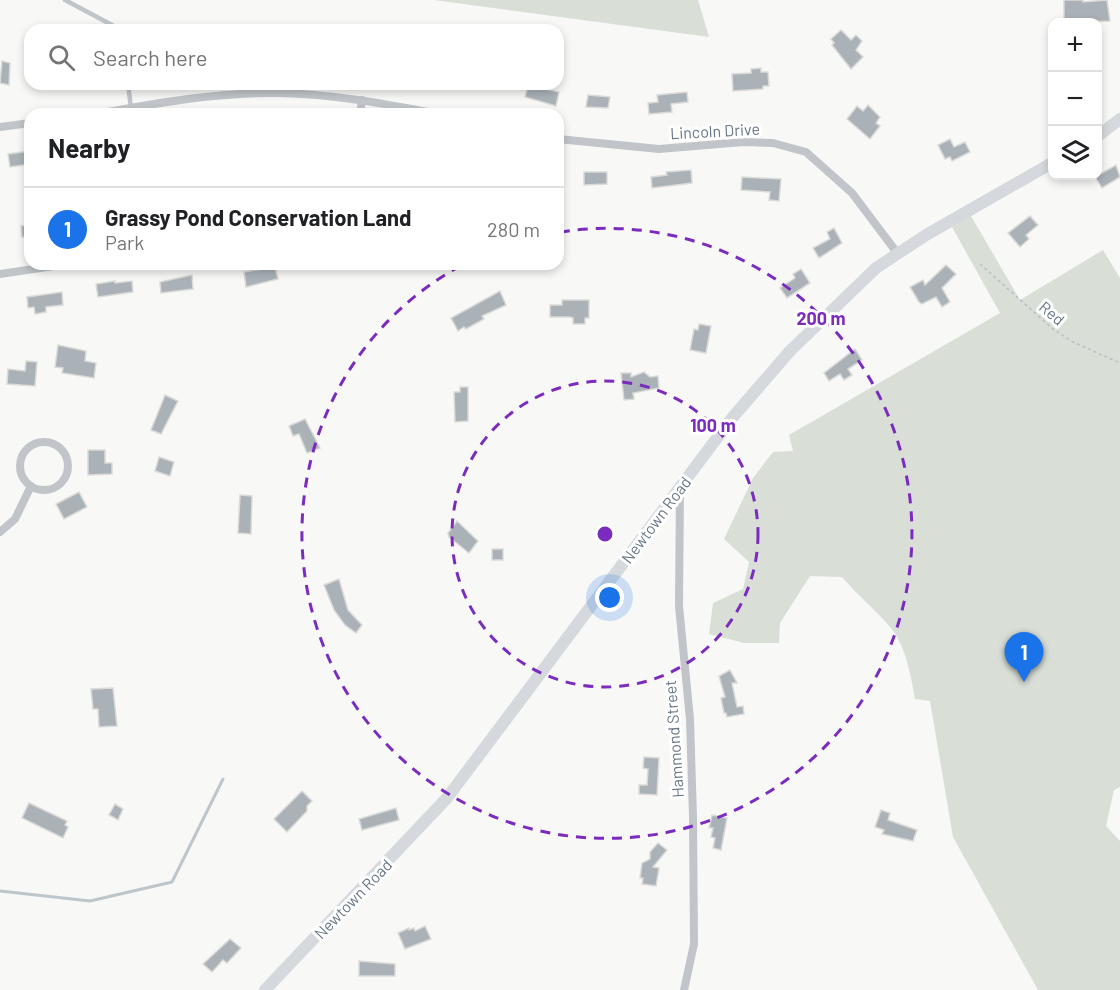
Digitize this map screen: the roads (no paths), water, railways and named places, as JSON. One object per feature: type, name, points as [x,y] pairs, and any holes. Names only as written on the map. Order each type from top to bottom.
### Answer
[{"type":"street","points":[[131,108],[219,95],[276,93],[362,100],[406,108]]},
{"type":"street","points":[[361,108],[362,100]]},
{"type":"street","points":[[1102,133],[1120,119]]},
{"type":"street","points":[[0,127],[24,124]]},
{"type":"street","name":"Lincoln Drive","points":[[564,140],[659,149],[743,142],[773,143],[806,152],[852,193],[898,254]]},
{"type":"street","name":"Newtown Road","points":[[265,990],[447,798],[736,412],[790,351],[876,268],[926,235],[1048,166]]},
{"type":"street","points":[[0,274],[27,270]]},
{"type":"street","points":[[39,442],[57,446],[67,461],[64,479],[49,489],[31,486],[20,471],[24,453],[39,442]]},
{"type":"street","points":[[0,532],[15,519],[31,486]]},
{"type":"street","name":"Hammond Street","points":[[680,486],[679,606],[690,719],[693,817],[694,944],[684,990]]},
{"type":"lane","points":[[65,0],[110,24]]},
{"type":"lane","points":[[129,90],[131,108]]},
{"type":"waterway","points":[[0,891],[90,901],[172,882],[223,779]]},
{"type":"place","name":"Grassy Pond Conservation Land","points":[[1024,682]]}]
